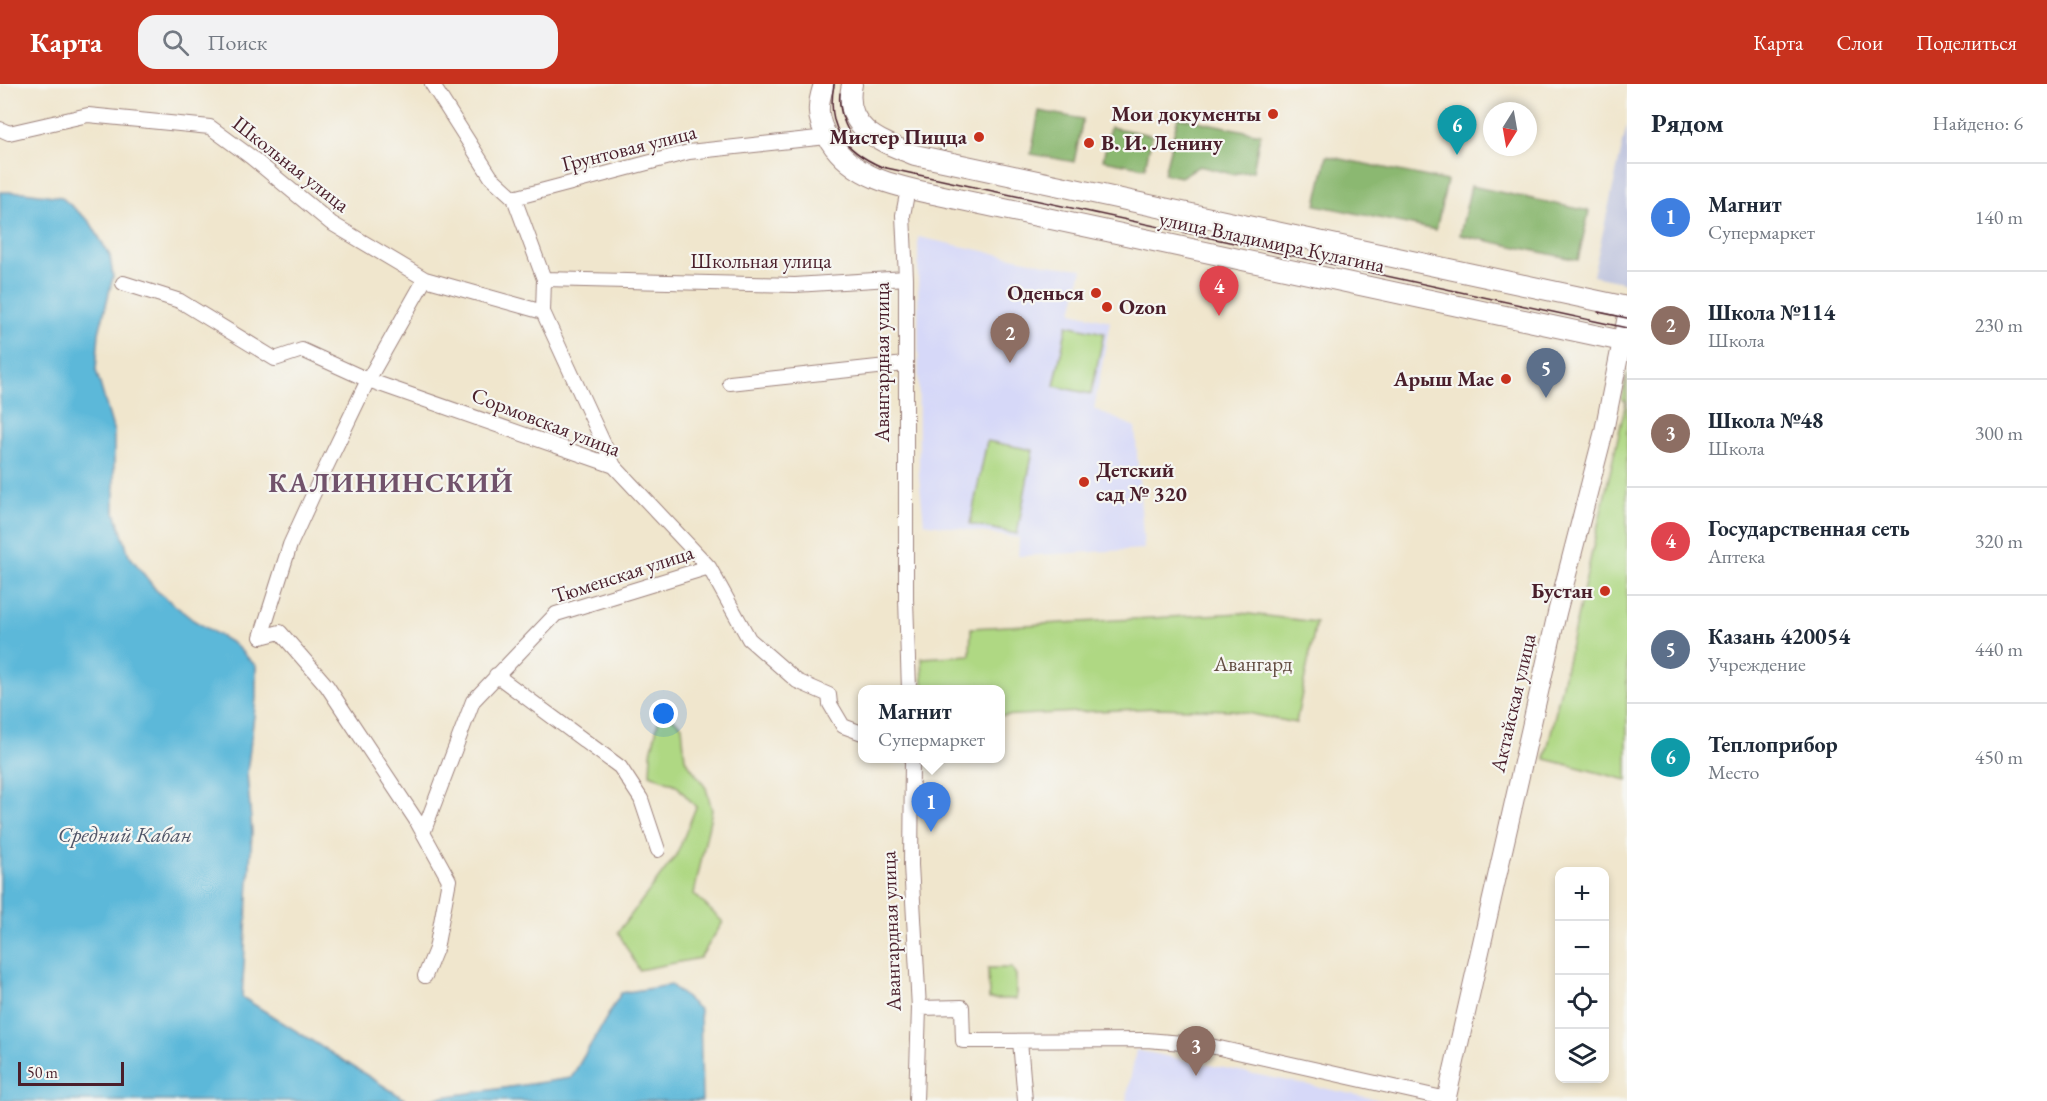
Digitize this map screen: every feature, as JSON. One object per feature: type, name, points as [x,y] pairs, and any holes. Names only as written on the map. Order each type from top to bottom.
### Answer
[{"type":"main road","points":[[824,84],[819,106],[820,122],[838,153],[854,168],[878,180],[908,189]]},
{"type":"main road","name":"улица Владимира Кулагина","points":[[852,84],[849,95],[857,121],[876,140],[915,155],[1627,307]]},
{"type":"main road","name":"улица Владимира Кулагина","points":[[908,189],[1625,341]]},
{"type":"street","points":[[432,84],[491,177],[514,198],[544,279],[543,312],[614,466]]},
{"type":"street","name":"Школьная улица","points":[[0,129],[9,133],[88,115],[210,127],[251,157],[331,224],[425,279],[543,312]]},
{"type":"street","name":"Грунтовая улица","points":[[514,198],[689,152],[827,137]]},
{"type":"street","name":"Авангардная улица","points":[[908,189],[903,215],[906,278],[906,599],[909,685]]},
{"type":"street","name":"Школьная улица","points":[[544,279],[795,285],[906,278]]},
{"type":"street","points":[[425,279],[368,380],[290,545],[261,637],[280,632],[327,686],[423,833],[449,880],[436,949],[425,976]]},
{"type":"street","name":"Сормовская улица","points":[[123,282],[180,301],[275,359],[302,350],[368,380],[614,466],[709,567],[749,639],[797,681],[829,695],[830,704],[843,726],[858,732]]},
{"type":"street","name":"Актайская улица","points":[[1446,1100],[1557,613],[1625,341],[1627,316]]},
{"type":"street","points":[[730,383],[905,364]]},
{"type":"street","name":"Тюменская улица","points":[[423,833],[473,701],[556,614],[709,567]]},
{"type":"street","points":[[496,675],[620,767],[641,799],[658,850]]},
{"type":"street","name":"Авангардная улица","points":[[912,763],[911,866],[919,1008],[916,1101]]},
{"type":"street","points":[[919,1008],[963,1007],[963,1041],[1147,1040],[1206,1045],[1446,1100]]},
{"type":"street","points":[[1020,1041],[1025,1101]]},
{"type":"shaded area","points":[[1627,125],[1627,283],[1593,276]]},
{"type":"shaded area","points":[[918,237],[1054,266],[1082,269],[1072,312],[1110,321],[1094,409],[1135,427],[1144,549],[1018,556],[1019,538],[924,523],[919,476]]},
{"type":"shaded area","points":[[1136,1050],[1386,1101],[1126,1101]]},
{"type":"green space","points":[[1039,111],[1083,119],[1074,162],[1031,154]]},
{"type":"green space","points":[[1178,117],[1260,134],[1253,171],[1232,174],[1199,166],[1181,177],[1164,174]]},
{"type":"green space","points":[[1110,127],[1152,135],[1145,168],[1103,160]]},
{"type":"green space","points":[[1327,156],[1447,181],[1436,230],[1316,205]]},
{"type":"green space","points":[[1471,186],[1589,211],[1578,260],[1460,235]]},
{"type":"green space","points":[[1067,325],[1104,333],[1091,394],[1054,386]]},
{"type":"green space","name":"Бустан","points":[[1627,373],[1627,780],[1545,759],[1626,402],[1622,399]]},
{"type":"green space","points":[[987,441],[1033,450],[1017,534],[970,524]]},
{"type":"green space","name":"Авангард","points":[[1241,613],[1316,622],[1296,723],[1232,710],[1157,708],[1005,716],[1005,685],[923,685],[922,658],[970,655],[971,628]]},
{"type":"green space","points":[[661,709],[682,726],[685,759],[706,788],[712,810],[694,894],[723,922],[700,958],[639,970],[618,932],[677,854],[696,807],[676,785],[650,774],[651,753]]},
{"type":"green space","points":[[988,968],[1012,968],[1016,975],[1016,999],[989,999]]},
{"type":"water","name":"Средний Кабан","points":[[0,192],[24,192],[61,197],[90,222],[110,256],[113,277],[99,333],[96,370],[114,432],[114,509],[129,555],[156,590],[193,620],[234,644],[256,666],[256,699],[247,773],[252,832],[242,997],[408,1101],[0,1101]]},
{"type":"water","points":[[671,985],[700,1010],[702,1101],[415,1101],[571,1078],[621,993]]},
{"type":"tram line","points":[[834,84],[833,113],[840,135],[857,153],[882,167],[1627,328]]},
{"type":"tram line","points":[[840,93],[843,118],[855,140]]},
{"type":"tram line","points":[[1598,312],[1627,318]]},
{"type":"place","name":"Мои документы","points":[[1273,114]]},
{"type":"place","name":"Мистер Пицца","points":[[979,137]]},
{"type":"place","name":"В. И. Ленину","points":[[1089,143]]},
{"type":"place","name":"Теплоприбор","points":[[1457,155]]},
{"type":"place","name":"Оденься","points":[[1096,293]]},
{"type":"place","name":"Ozon","points":[[1107,307]]},
{"type":"place","name":"Государственная сеть","points":[[1219,316]]},
{"type":"place","name":"Школа №114","points":[[1010,363]]},
{"type":"place","name":"Арыш Мае","points":[[1506,379]]},
{"type":"place","name":"Казань 420054","points":[[1546,398]]},
{"type":"place","name":"Детский сад № 320","points":[[1084,482]]},
{"type":"place","name":"Бустан","points":[[1605,591]]},
{"type":"place","name":"Магнит","points":[[931,832]]},
{"type":"place","name":"Школа №48","points":[[1196,1076]]},
{"type":"district","name":"КАЛИНИНСКИЙ","points":[[391,483]]}]
